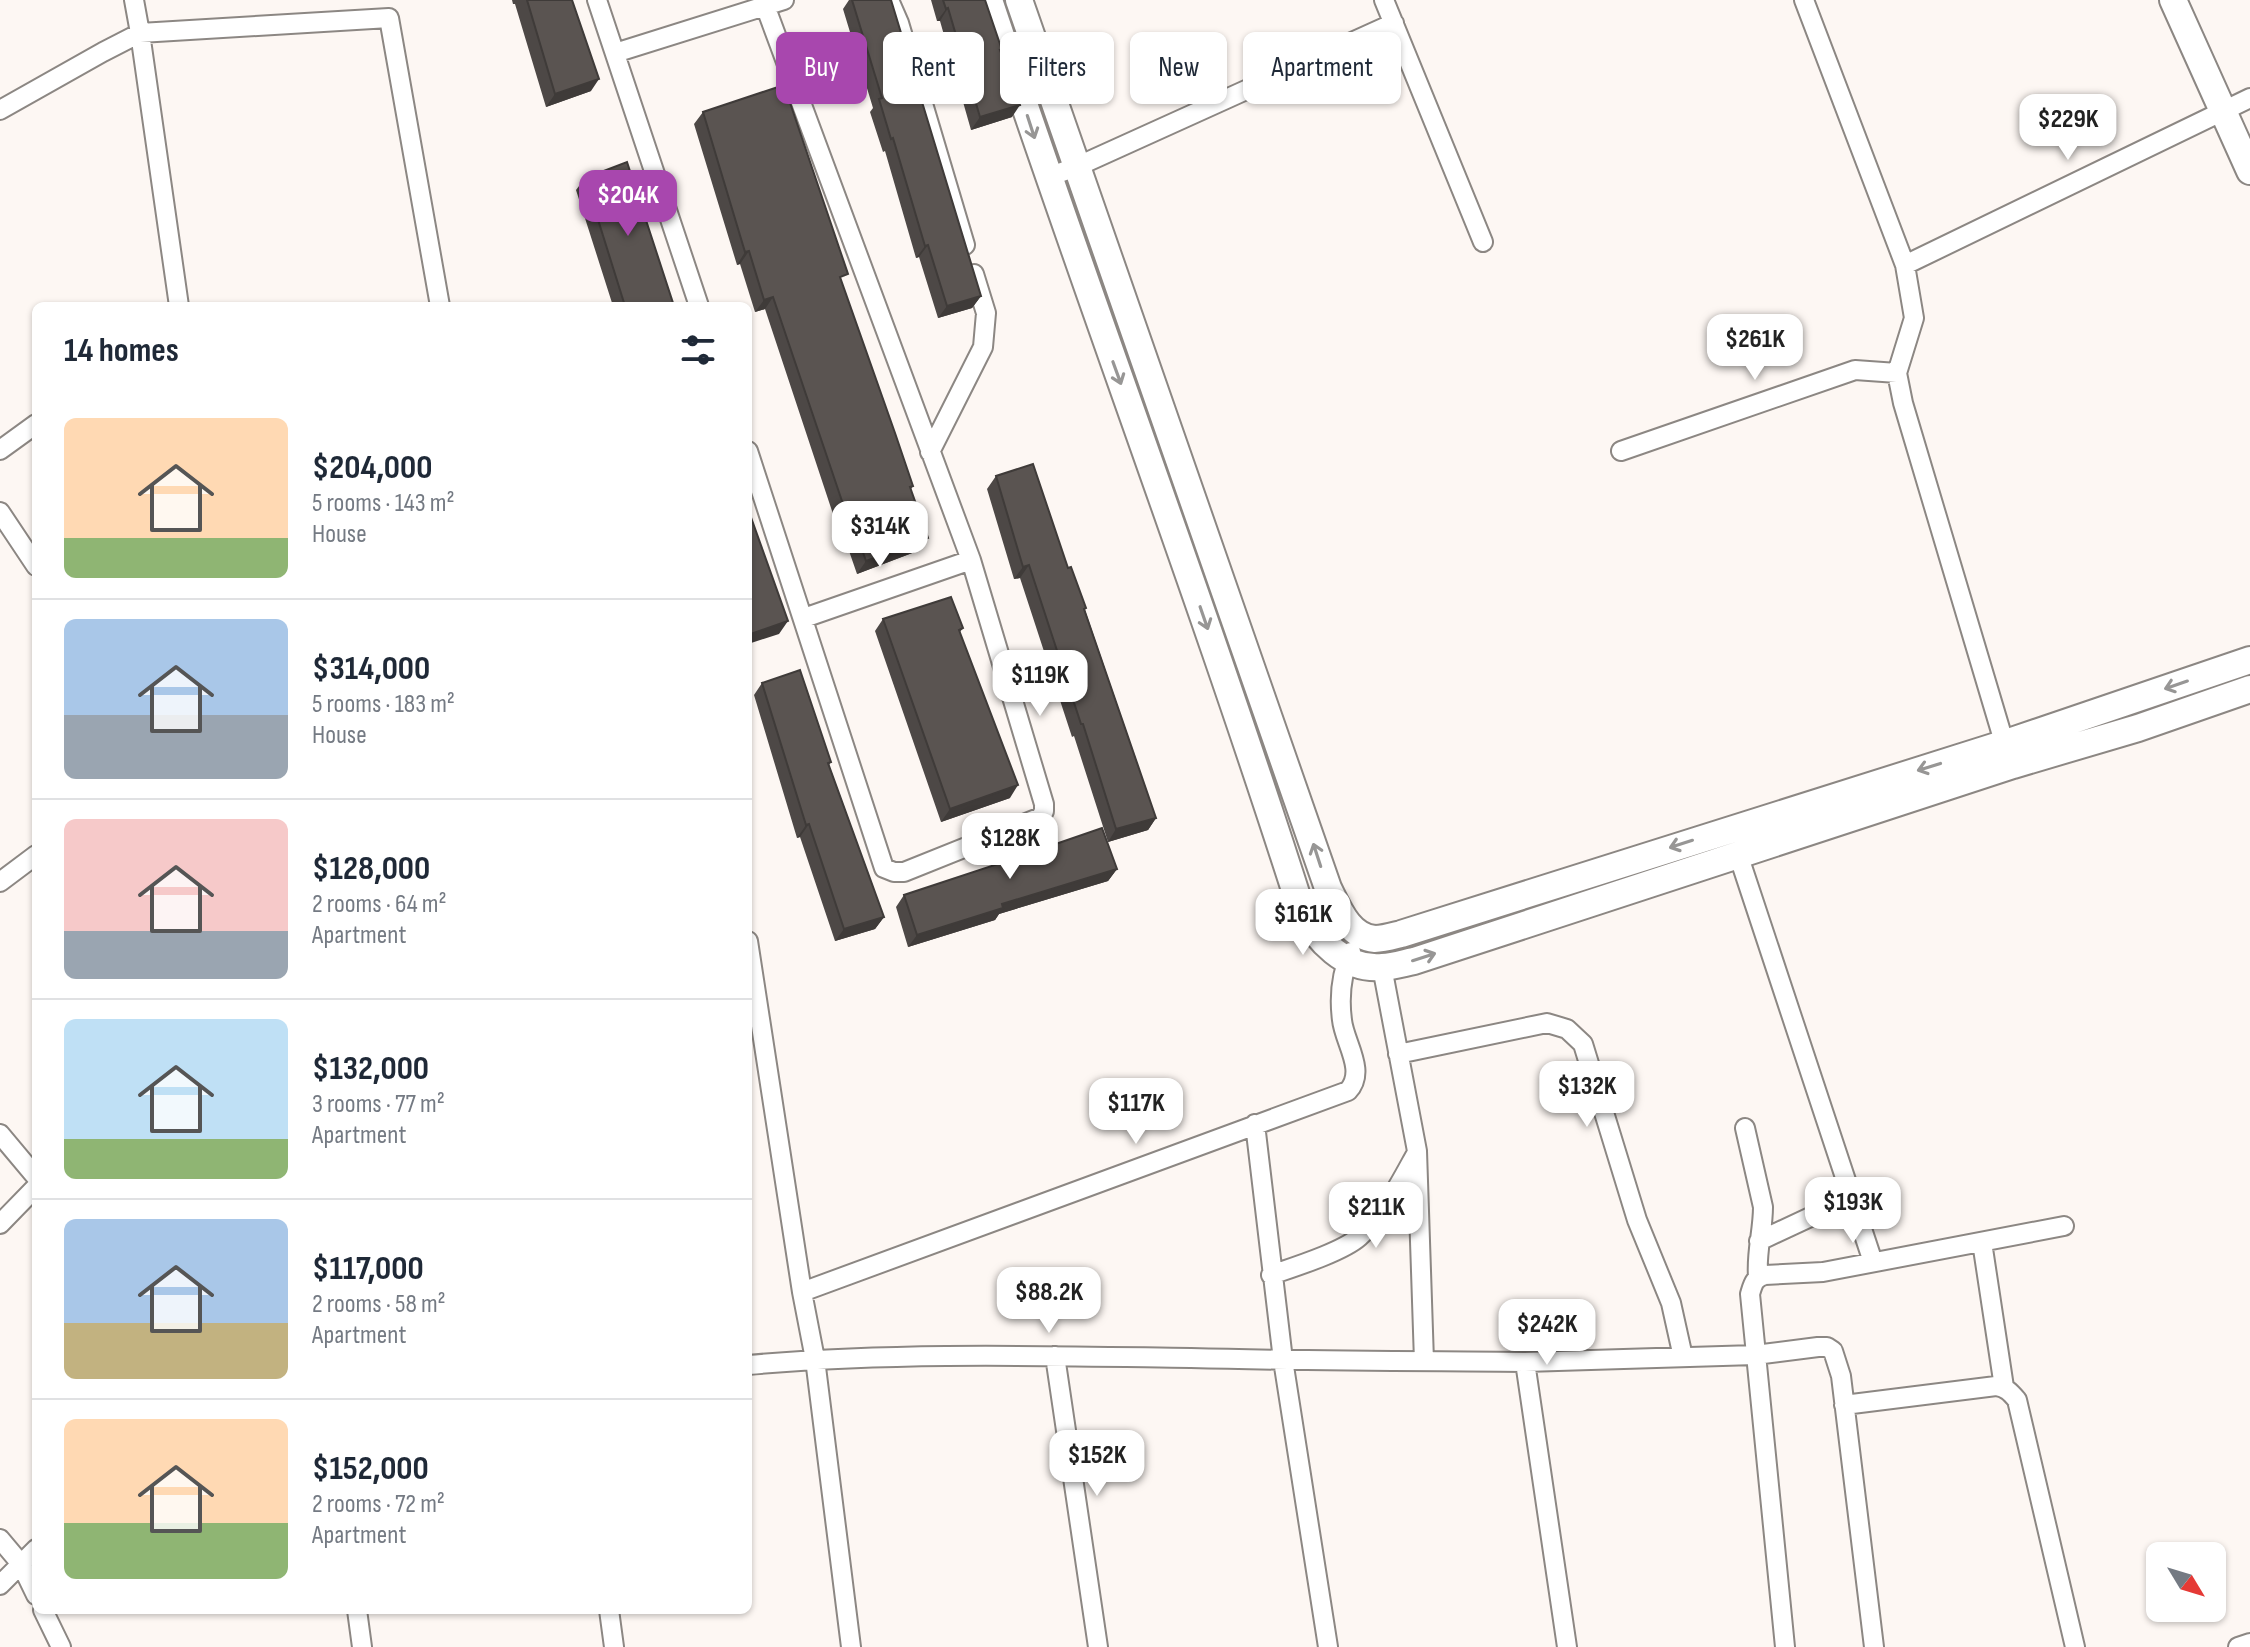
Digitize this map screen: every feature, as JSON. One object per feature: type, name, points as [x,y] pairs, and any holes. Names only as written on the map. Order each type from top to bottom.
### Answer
[{"type":"street","points":[[597,0],[698,302]]},
{"type":"street","points":[[615,53],[764,3],[784,0]]},
{"type":"street","points":[[889,0],[899,23],[986,313],[983,347],[930,452]]},
{"type":"street","points":[[989,0],[1048,177],[1248,742],[1301,909],[1325,944],[1348,960],[1362,966],[1382,967],[1414,961],[1745,852],[2250,660]]},
{"type":"street","points":[[1019,0],[1328,888],[1342,916],[1359,934],[1375,939],[1401,934],[1746,824],[2008,754],[2138,728],[2250,689]]},
{"type":"street","points":[[1384,0],[1483,242]]},
{"type":"street","points":[[1804,0],[1905,265],[1914,318],[1897,373],[1903,403],[2008,754]]},
{"type":"street","points":[[2173,0],[2250,171]]},
{"type":"street","points":[[131,3],[140,33],[178,302]]},
{"type":"street","points":[[752,463],[884,868],[904,872],[1041,817],[1044,804],[971,560],[764,3]]},
{"type":"street","points":[[0,110],[140,33],[389,18],[439,302]]},
{"type":"street","points":[[1048,177],[1394,23]]},
{"type":"street","points":[[1905,265],[2250,98]]},
{"type":"street","points":[[1621,451],[1855,370],[1897,373]]},
{"type":"street","points":[[0,450],[32,427]]},
{"type":"street","points":[[0,512],[32,560]]},
{"type":"street","points":[[804,618],[971,560]]},
{"type":"street","points":[[1192,583],[1218,573]]},
{"type":"street","points":[[1746,824],[1745,852],[1873,1262]]},
{"type":"street","points":[[1,880],[32,858]]},
{"type":"street","points":[[802,1292],[1348,1091],[1356,1075],[1342,1021],[1341,989],[1359,934]]},
{"type":"street","points":[[752,967],[815,1359],[851,1647]]},
{"type":"street","points":[[1382,967],[1417,1151],[1424,1361]]},
{"type":"street","points":[[1398,1054],[1547,1023],[1567,1029],[1583,1044],[1637,1220],[1671,1303],[1683,1357]]},
{"type":"street","points":[[1255,1124],[1271,1275],[1328,1647]]},
{"type":"street","points":[[1745,1128],[1763,1207],[1757,1257],[1758,1277]]},
{"type":"street","points":[[0,1134],[32,1172]]},
{"type":"street","points":[[1271,1275],[1358,1239],[1390,1201],[1417,1151]]},
{"type":"street","points":[[0,1224],[32,1191]]},
{"type":"street","points":[[1759,1241],[1851,1198]]},
{"type":"street","points":[[1785,1647],[1755,1355],[1750,1294],[1754,1281],[1758,1277],[1823,1272],[2064,1226]]},
{"type":"street","points":[[1982,1242],[2004,1387],[2017,1400],[2075,1647]]},
{"type":"street","points":[[752,1365],[815,1359],[1055,1356],[1525,1362],[1755,1355],[1827,1347],[1836,1357],[1844,1405],[1874,1647]]},
{"type":"street","points":[[1055,1356],[1098,1647]]},
{"type":"street","points":[[1525,1362],[1567,1647]]},
{"type":"street","points":[[1844,1405],[2004,1387]]},
{"type":"street","points":[[0,1539],[21,1564],[32,1587]]},
{"type":"street","points":[[0,1585],[32,1553]]},
{"type":"street","points":[[45,1614],[61,1647]]},
{"type":"street","points":[[358,1614],[362,1647]]},
{"type":"street","points":[[610,1614],[614,1647]]},
{"type":"street","points":[[2238,1647],[2250,1643]]},
{"type":"building","points":[[527,0],[572,0],[599,79],[555,94]]},
{"type":"building","points":[[852,0],[891,0],[901,32],[883,32],[883,104],[923,104],[981,296],[947,306],[879,99],[882,98],[867,49],[867,32],[862,32]]},
{"type":"building","points":[[943,0],[985,0],[1000,44],[1000,104],[1020,105],[980,117],[976,104],[984,104],[984,32],[955,32]]},
{"type":"building","points":[[776,88],[776,104],[790,104],[848,274],[840,277],[928,538],[866,561],[847,506],[844,507],[773,297],[764,300],[749,251],[745,252],[703,112]]},
{"type":"building","points":[[627,162],[673,302],[624,302],[585,178]]},
{"type":"building","points":[[1033,464],[1068,568],[1071,567],[1086,608],[1156,818],[1116,829],[1029,565],[1023,567],[996,476]]},
{"type":"building","points":[[752,520],[788,621],[752,634]]},
{"type":"building","points":[[951,597],[963,628],[959,630],[1018,785],[950,809],[883,619]]},
{"type":"building","points":[[800,670],[831,762],[828,763],[884,917],[844,929],[809,824],[806,825],[762,683]]},
{"type":"building","points":[[1102,828],[1117,869],[1002,904],[1003,908],[917,935],[904,895]]}]
